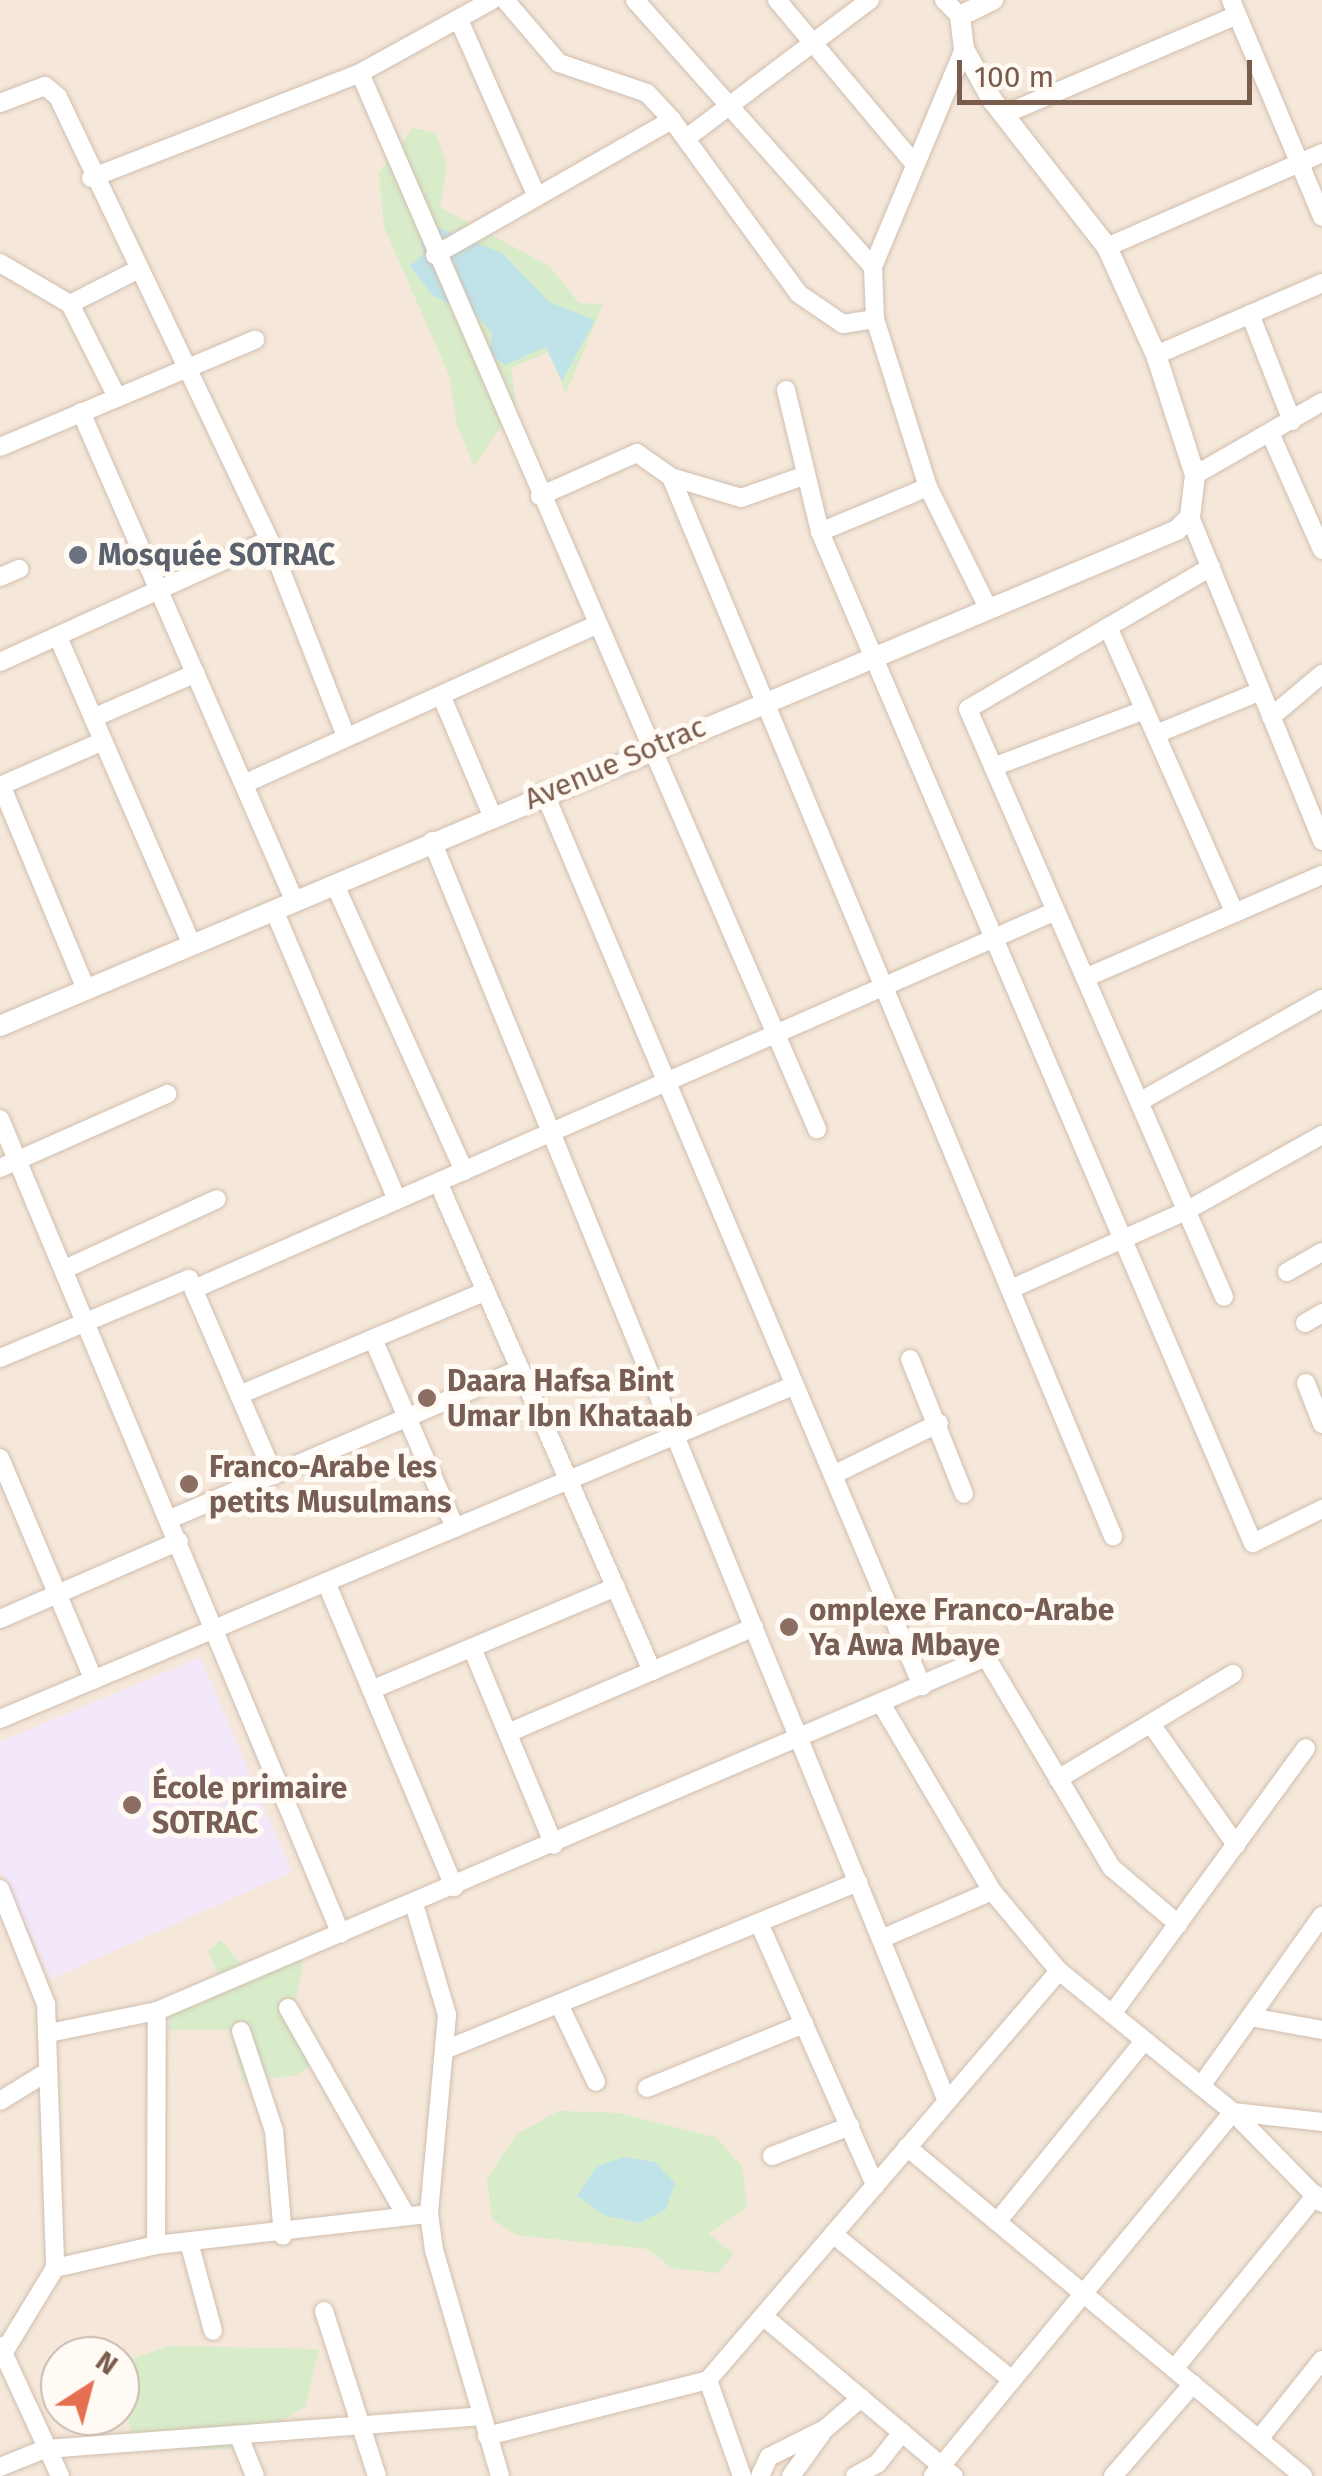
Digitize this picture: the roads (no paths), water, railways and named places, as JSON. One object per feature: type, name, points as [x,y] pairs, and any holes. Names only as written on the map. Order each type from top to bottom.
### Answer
[{"type":"street","points":[[91,178],[360,73],[492,0]]},
{"type":"street","points":[[505,0],[559,63],[647,94],[688,137],[763,253],[799,294],[843,324],[874,319]]},
{"type":"street","points":[[635,0],[873,267]]},
{"type":"street","points":[[777,0],[913,162]]},
{"type":"street","points":[[688,137],[811,39],[870,0]]},
{"type":"street","points":[[944,0],[960,16],[964,49],[1003,115],[1107,248],[1156,355],[1194,476],[1190,517],[1322,841]]},
{"type":"street","points":[[960,16],[993,0]]},
{"type":"street","points":[[1003,115],[1234,8],[1322,217]]},
{"type":"street","points":[[459,20],[538,197]]},
{"type":"street","points":[[964,49],[913,162],[873,267],[874,319],[928,487],[988,608]]},
{"type":"street","points":[[360,73],[435,254],[817,1128]]},
{"type":"street","points":[[0,103],[45,86],[58,97],[91,178],[268,540],[346,736]]},
{"type":"street","points":[[435,254],[672,120]]},
{"type":"street","points":[[1107,248],[1322,153]]},
{"type":"street","points":[[0,264],[70,304],[116,397]]},
{"type":"street","points":[[70,304],[135,270]]},
{"type":"street","points":[[1156,355],[1322,283]]},
{"type":"street","points":[[1250,314],[1292,422]]},
{"type":"street","points":[[0,447],[255,340]]},
{"type":"street","points":[[786,390],[820,532],[1118,1242],[1253,1543],[1322,1508]]},
{"type":"street","points":[[1194,476],[1322,402]]},
{"type":"street","points":[[81,412],[296,902]]},
{"type":"street","points":[[1270,433],[1322,550]]},
{"type":"street","points":[[540,496],[637,453],[671,478],[741,498],[806,476]]},
{"type":"street","points":[[671,478],[759,702],[1013,1288],[1113,1536]]},
{"type":"street","points":[[820,532],[928,487]]},
{"type":"street","name":"Avenue Sotrac","points":[[0,1026],[872,654],[1165,538],[1190,517]]},
{"type":"street","points":[[0,662],[161,593],[268,540]]},
{"type":"street","points":[[1210,567],[968,710],[1224,1297]]},
{"type":"street","points":[[0,577],[19,569]]},
{"type":"street","points":[[246,784],[596,625]]},
{"type":"street","points":[[1108,627],[1236,913]]},
{"type":"street","points":[[58,637],[191,942]]},
{"type":"street","points":[[92,718],[196,673]]},
{"type":"street","points":[[1272,717],[1322,674]]},
{"type":"street","points":[[1156,734],[1261,692]]},
{"type":"street","points":[[441,696],[492,815]]},
{"type":"street","points":[[993,766],[1145,710]]},
{"type":"street","points":[[86,989],[1,786],[102,741]]},
{"type":"street","points":[[544,792],[922,1686]]},
{"type":"street","points":[[432,841],[947,2101]]},
{"type":"street","points":[[1085,978],[1322,875]]},
{"type":"street","points":[[335,885],[464,1171]]},
{"type":"street","points":[[274,910],[397,1200]]},
{"type":"street","points":[[194,1289],[1056,911]]},
{"type":"street","points":[[1139,1102],[1322,999]]},
{"type":"street","points":[[9,1164],[167,1094]]},
{"type":"street","points":[[0,1119],[9,1164],[65,1269],[342,1934]]},
{"type":"street","points":[[1013,1288],[1186,1211],[1322,1135]]},
{"type":"street","points":[[438,1182],[652,1671]]},
{"type":"street","points":[[65,1269],[217,1199]]},
{"type":"street","points":[[1287,1272],[1322,1252]]},
{"type":"street","points":[[0,1358],[190,1279],[274,1475]]},
{"type":"street","points":[[240,1395],[486,1291]]},
{"type":"street","points":[[1304,1323],[1322,1313]]},
{"type":"street","points":[[373,1339],[455,1528]]},
{"type":"street","points":[[910,1359],[939,1423],[964,1494]]},
{"type":"street","points":[[170,1519],[520,1369]]},
{"type":"street","points":[[1306,1382],[1322,1424]]},
{"type":"street","points":[[0,1719],[795,1385]]},
{"type":"street","points":[[833,1476],[939,1423]]},
{"type":"street","points":[[0,1458],[5,1484],[94,1680]]},
{"type":"street","points":[[0,1618],[180,1541]]},
{"type":"street","points":[[326,1582],[454,1887]]},
{"type":"street","points":[[372,1690],[616,1588]]},
{"type":"street","points":[[508,1733],[754,1627]]},
{"type":"street","points":[[472,1648],[554,1845]]},
{"type":"street","points":[[49,2034],[158,2011],[801,1742],[986,1657],[1112,1868],[1178,1924]]},
{"type":"street","points":[[1058,1779],[1233,1674]]},
{"type":"street","points":[[882,1704],[992,1891],[1058,1971],[1233,2112],[1319,2199],[1174,2369]]},
{"type":"street","points":[[1151,1724],[1236,1845]]},
{"type":"street","points":[[1112,2014],[1306,1748]]},
{"type":"street","points":[[447,2049],[858,1882]]},
{"type":"street","points":[[0,1889],[42,1986],[49,2034],[55,2268],[2,2349],[60,2476]]},
{"type":"street","points":[[881,1939],[992,1891]]},
{"type":"street","points":[[414,1904],[438,1972],[447,2049],[429,2214],[480,2416],[500,2476]]},
{"type":"street","points":[[1200,2086],[1322,1916]]},
{"type":"street","points":[[758,1923],[876,2184]]},
{"type":"street","points":[[487,2436],[708,2380],[1058,1971]]},
{"type":"street","points":[[559,2004],[596,2082]]},
{"type":"street","points":[[288,2008],[406,2216]]},
{"type":"street","points":[[156,2245],[158,2011]]},
{"type":"street","points":[[1250,2017],[1322,2030]]},
{"type":"street","points":[[647,2088],[804,2024]]},
{"type":"street","points":[[241,2031],[274,2130],[283,2236]]},
{"type":"street","points":[[997,2222],[1144,2040]]},
{"type":"street","points":[[0,2101],[47,2072]]},
{"type":"street","points":[[1233,2112],[1322,2122]]},
{"type":"street","points":[[764,2316],[902,2432],[943,2472],[1012,2380],[1233,2112]]},
{"type":"street","points":[[772,2156],[850,2126]]},
{"type":"street","points":[[907,2148],[1304,2476]]},
{"type":"street","points":[[55,2268],[156,2245],[283,2236],[429,2214]]},
{"type":"street","points":[[834,2234],[1012,2380]]},
{"type":"street","points":[[189,2242],[213,2331]]},
{"type":"street","points":[[324,2311],[378,2476]]},
{"type":"street","points":[[1258,2439],[1322,2360]]},
{"type":"street","points":[[708,2380],[742,2476]]},
{"type":"street","points":[[1120,2474],[1193,2384]]},
{"type":"street","points":[[791,2476],[825,2429],[861,2398]]},
{"type":"street","points":[[0,2467],[45,2450],[240,2439],[480,2416]]},
{"type":"street","points":[[760,2476],[769,2457],[825,2429]]},
{"type":"street","points":[[855,2476],[878,2463],[902,2432]]},
{"type":"street","points":[[240,2439],[255,2476]]},
{"type":"water","points":[[429,224],[502,253],[549,302],[595,320],[562,381],[546,347],[505,365],[490,354],[492,333],[480,319],[432,295],[410,266],[424,254],[419,232]]},
{"type":"water","points":[[625,2157],[655,2162],[675,2183],[666,2209],[640,2223],[606,2216],[577,2196],[597,2166]]},
{"type":"place","name":"Mosquée SOTRAC","points":[[78,555]]},
{"type":"place","name":"Daara Hafsa Bint Umar Ibn Khataab","points":[[427,1398]]},
{"type":"place","name":"Franco-Arabe les petits Musulmans","points":[[189,1484]]},
{"type":"place","name":"omplexe Franco-Arabe Ya Awa Mbaye","points":[[789,1627]]},
{"type":"place","name":"École primaire SOTRAC","points":[[132,1805]]}]
